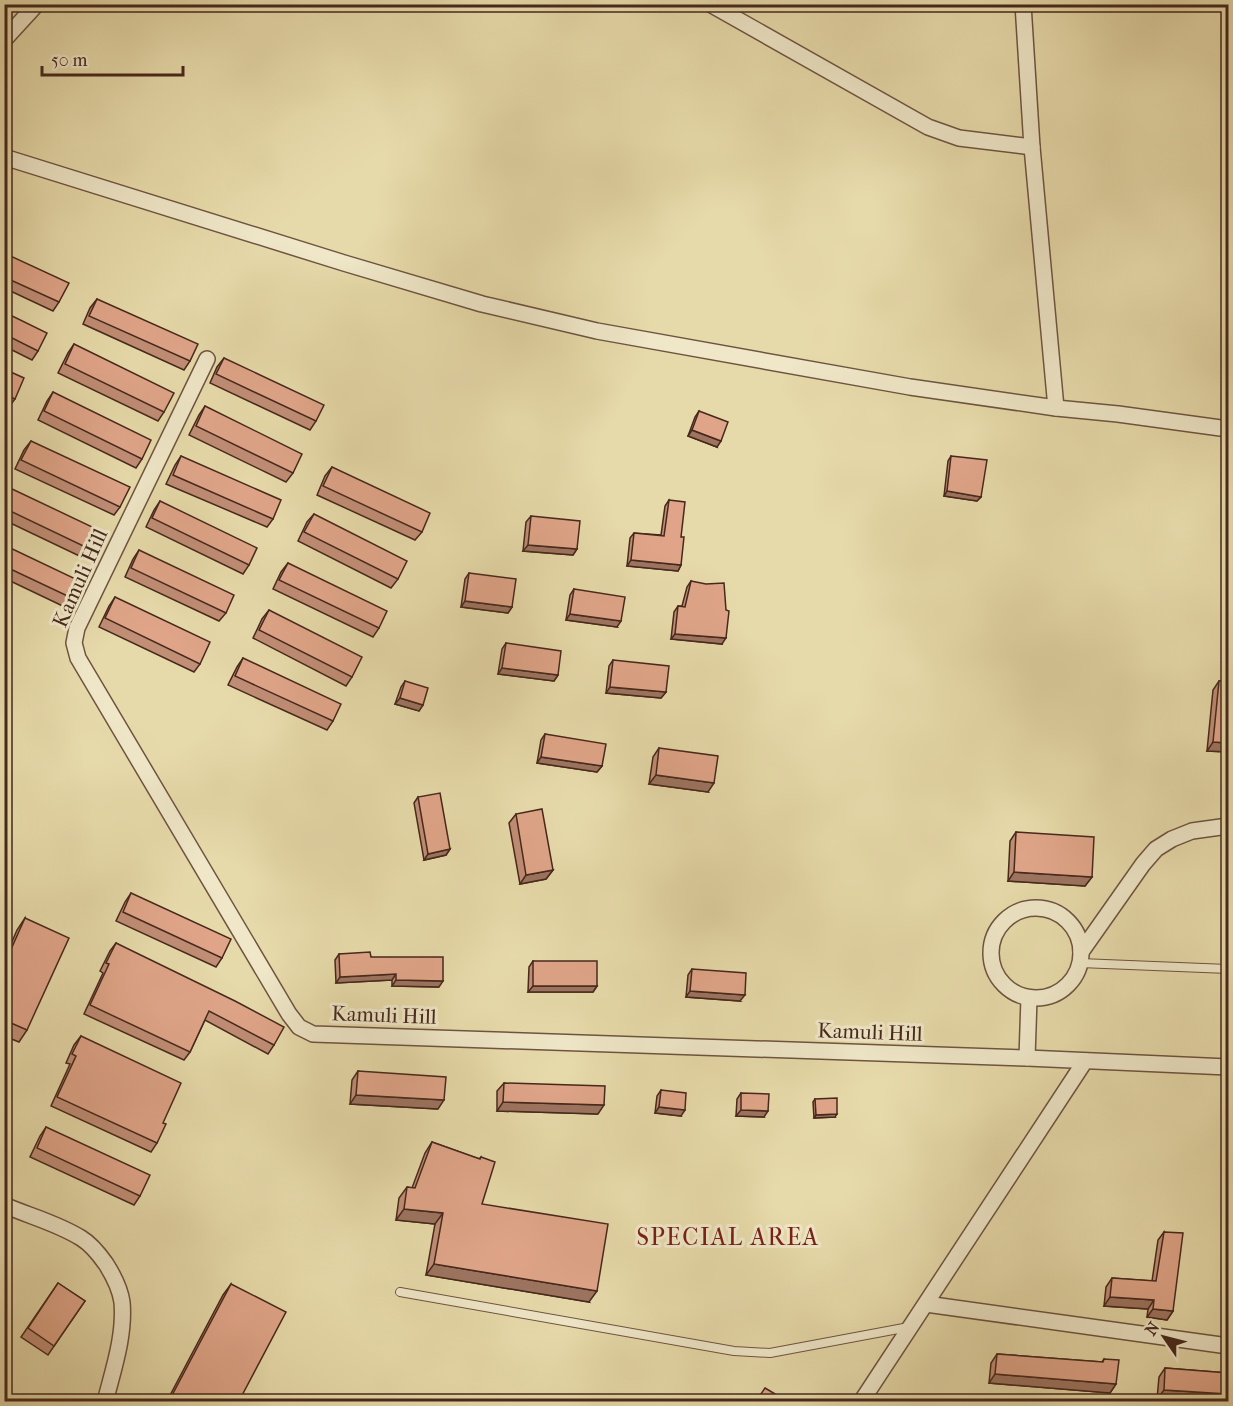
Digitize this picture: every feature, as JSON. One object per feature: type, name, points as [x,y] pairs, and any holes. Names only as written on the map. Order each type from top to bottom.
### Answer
[{"type":"street","points":[[4,40],[37,4]]},
{"type":"street","points":[[710,4],[928,128],[959,138],[1032,147]]},
{"type":"street","points":[[1023,4],[1032,147],[1056,408]]},
{"type":"street","points":[[4,157],[482,304],[597,331],[910,387],[1228,429]]},
{"type":"street","name":"Kamuli Hill","points":[[207,359],[77,628],[74,643],[78,658],[289,1014],[299,1027],[313,1034],[1228,1067]]},
{"type":"street","points":[[1080,957],[1143,864],[1156,849],[1192,831],[1228,826]]},
{"type":"street","points":[[1038,908],[1059,914],[1068,921],[1079,940],[1080,957],[1076,974],[1061,991],[1051,996],[1029,998],[1018,995],[1001,983],[995,974],[990,953],[995,933],[1008,917],[1017,912],[1038,908]]},
{"type":"street","points":[[1027,1058],[1029,998]]},
{"type":"street","points":[[861,1401],[1085,1061]]},
{"type":"street","points":[[4,1205],[61,1227],[82,1238],[99,1254],[113,1275],[122,1300],[121,1328],[117,1356],[105,1401]]},
{"type":"street","points":[[926,1304],[1228,1346]]},
{"type":"lane","points":[[1080,957],[1228,969]]},
{"type":"lane","points":[[400,1292],[734,1351],[770,1353],[909,1327]]},
{"type":"building","points":[[4,253],[69,283],[59,302],[4,277]]},
{"type":"building","points":[[97,299],[198,344],[190,361],[89,316]]},
{"type":"building","points":[[4,312],[47,333],[38,351],[4,334]]},
{"type":"building","points":[[74,344],[174,393],[164,412],[65,364]]},
{"type":"building","points":[[224,358],[324,405],[316,421],[216,374]]},
{"type":"building","points":[[4,369],[24,378],[15,399],[4,394]]},
{"type":"building","points":[[53,392],[151,440],[142,459],[44,411]]},
{"type":"building","points":[[205,406],[302,454],[293,473],[196,426]]},
{"type":"building","points":[[699,411],[728,422],[721,441],[692,430]]},
{"type":"building","points":[[31,441],[130,487],[120,507],[21,460]]},
{"type":"building","points":[[181,456],[281,500],[273,519],[173,475]]},
{"type":"building","points":[[951,456],[987,460],[981,497],[947,491]]},
{"type":"building","points":[[332,467],[430,513],[422,532],[323,486]]},
{"type":"building","points":[[10,488],[107,534],[98,553],[4,508],[4,499]]},
{"type":"building","points":[[669,500],[685,502],[681,565],[631,560],[634,533],[664,536]]},
{"type":"building","points":[[160,501],[257,548],[249,565],[152,518]]},
{"type":"building","points":[[314,514],[407,561],[398,579],[304,532]]},
{"type":"building","points":[[531,516],[580,521],[577,549],[528,545]]},
{"type":"building","points":[[4,545],[84,583],[76,600],[4,566]]},
{"type":"building","points":[[139,550],[234,595],[226,613],[131,568]]},
{"type":"building","points":[[288,563],[387,611],[379,628],[279,580]]},
{"type":"building","points":[[469,573],[516,579],[512,607],[465,601]]},
{"type":"building","points":[[691,581],[706,584],[724,583],[726,610],[729,611],[726,638],[675,634],[678,606],[685,607]]},
{"type":"building","points":[[574,589],[625,597],[621,621],[570,614]]},
{"type":"building","points":[[115,597],[210,642],[200,664],[105,618]]},
{"type":"building","points":[[269,610],[362,657],[352,677],[259,630]]},
{"type":"building","points":[[506,643],[561,651],[558,675],[502,668]]},
{"type":"building","points":[[243,658],[341,704],[333,721],[235,676]]},
{"type":"building","points":[[613,660],[669,666],[666,692],[610,687]]},
{"type":"building","points":[[405,681],[428,688],[423,705],[400,698]]},
{"type":"building","points":[[1219,681],[1228,681],[1228,743],[1213,742]]},
{"type":"building","points":[[545,734],[606,744],[602,766],[541,757]]},
{"type":"building","points":[[659,748],[718,756],[714,783],[656,775]]},
{"type":"building","points":[[440,793],[450,849],[428,854],[418,797]]},
{"type":"building","points":[[542,809],[553,870],[526,875],[516,814]]},
{"type":"building","points":[[1016,832],[1094,837],[1092,877],[1014,872]]},
{"type":"building","points":[[131,893],[231,939],[222,958],[123,912]]},
{"type":"building","points":[[25,918],[69,938],[27,1030],[4,1020],[4,944],[12,947]]},
{"type":"building","points":[[116,943],[284,1027],[274,1045],[209,1011],[190,1052],[90,1005]]},
{"type":"building","points":[[370,952],[371,957],[443,957],[443,981],[396,980],[396,974],[340,977],[339,954]]},
{"type":"building","points":[[533,961],[597,961],[597,986],[533,986]]},
{"type":"building","points":[[692,969],[746,973],[745,995],[690,991]]},
{"type":"building","points":[[81,1036],[181,1083],[163,1123],[166,1124],[157,1143],[57,1097],[76,1056],[72,1054]]},
{"type":"building","points":[[358,1071],[446,1077],[444,1100],[356,1095]]},
{"type":"building","points":[[504,1083],[605,1086],[604,1105],[503,1102]]},
{"type":"building","points":[[661,1090],[686,1093],[685,1110],[659,1107]]},
{"type":"building","points":[[741,1093],[769,1094],[768,1111],[741,1110]]},
{"type":"building","points":[[837,1098],[837,1114],[816,1115],[815,1099]]},
{"type":"building","points":[[46,1127],[150,1175],[140,1196],[37,1148]]},
{"type":"building","points":[[432,1142],[495,1162],[482,1204],[608,1224],[597,1291],[434,1264],[443,1213],[404,1209],[407,1187],[415,1188]]},
{"type":"building","points":[[1164,1232],[1183,1233],[1173,1311],[1153,1309],[1154,1300],[1110,1297],[1112,1278],[1156,1281]]},
{"type":"building","points":[[58,1283],[85,1301],[54,1346],[28,1328]]},
{"type":"building","points":[[231,1284],[286,1312],[239,1401],[169,1401]]},
{"type":"building","points":[[997,1354],[1103,1362],[1104,1359],[1119,1360],[1116,1384],[995,1374]]},
{"type":"building","points":[[1165,1368],[1228,1373],[1228,1394],[1164,1390]]},
{"type":"building","points":[[765,1388],[787,1401],[756,1401]]},
{"type":"district","name":"SPECIAL AREA","points":[[728,1237]]}]
